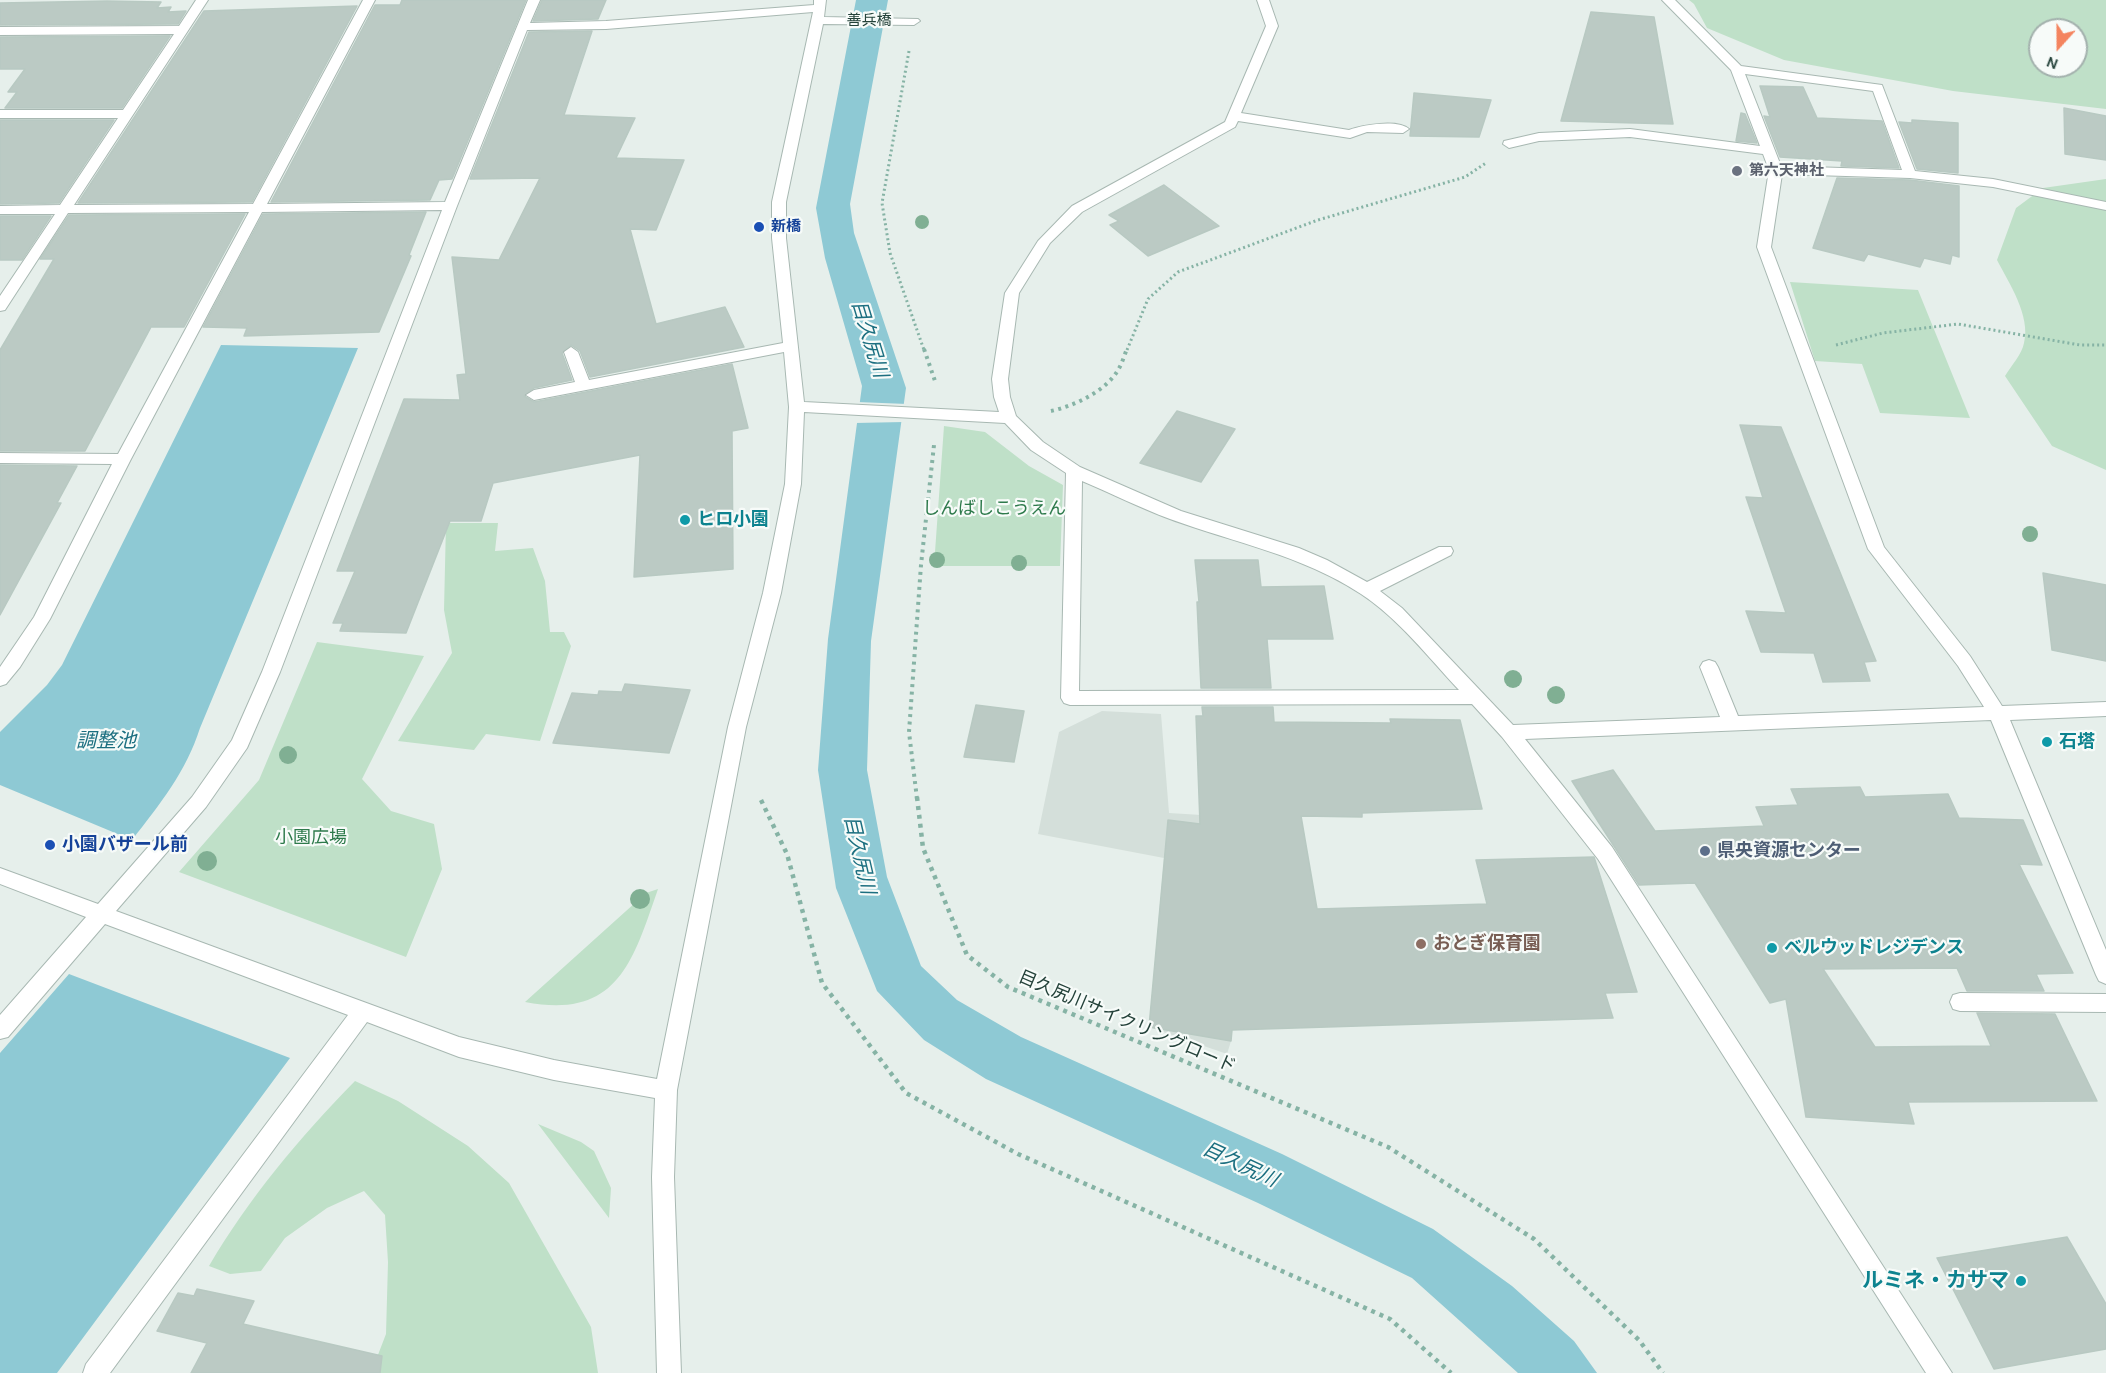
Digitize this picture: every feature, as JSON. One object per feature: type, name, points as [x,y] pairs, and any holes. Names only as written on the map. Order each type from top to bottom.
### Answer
[{"type":"street","points":[[0,307],[202,0]]},
{"type":"street","points":[[0,680],[41,619],[123,459],[369,0]]},
{"type":"street","points":[[0,1030],[199,802],[240,743],[271,672],[450,206],[525,27],[534,0]]},
{"type":"street","points":[[1263,0],[1272,26],[1230,124],[1077,209],[1045,241],[1012,293],[1000,379],[1002,397],[1009,418],[1037,446],[1074,471],[1175,515],[1293,552],[1321,564],[1367,590],[1396,612],[1509,732],[1605,853],[1940,1373]]},
{"type":"street","points":[[1668,0],[1737,69],[1769,151],[1776,170],[1764,247],[1876,549],[1964,661],[1998,714],[2106,975]]},
{"type":"street","points":[[669,1373],[663,1177],[666,1090],[737,727],[772,593],[793,484],[797,407],[779,238],[779,202],[819,9]]},
{"type":"street","name":"善兵橋","points":[[525,27],[606,25],[819,9],[837,20],[908,21]]},
{"type":"street","points":[[0,31],[182,30]]},
{"type":"street","points":[[1737,69],[1878,88],[1910,174]]},
{"type":"street","points":[[0,114],[127,114]]},
{"type":"street","points":[[1233,116],[1350,134],[1366,128],[1403,129]]},
{"type":"street","points":[[1509,144],[1539,137],[1630,133],[1769,151]]},
{"type":"street","points":[[1776,170],[1910,174],[2028,188],[2106,206]]},
{"type":"street","points":[[0,210],[450,206]]},
{"type":"street","points":[[534,395],[790,346]]},
{"type":"street","points":[[571,352],[584,386]]},
{"type":"street","points":[[797,407],[932,412],[1009,418]]},
{"type":"street","points":[[0,458],[123,459]]},
{"type":"street","points":[[1074,471],[1070,698],[1478,698]]},
{"type":"street","points":[[1367,590],[1446,551]]},
{"type":"street","points":[[1709,667],[1732,724]]},
{"type":"street","points":[[1509,732],[2106,709]]},
{"type":"street","points":[[0,876],[459,1047],[554,1070],[666,1090]]},
{"type":"street","points":[[1960,1002],[2106,1003]]},
{"type":"street","points":[[95,1373],[362,1012]]},
{"type":"path","name":"目久尻川サイクリングロード","points":[[908,21],[882,203],[890,254],[936,385],[932,412],[909,732],[923,848],[967,955],[1008,987],[1388,1147],[1534,1239],[1639,1340],[1663,1373]]},
{"type":"path","points":[[1009,418],[1065,408],[1108,382],[1118,371],[1148,299],[1178,272],[1318,220],[1465,177],[1479,170],[1509,144]]},
{"type":"path","points":[[1804,353],[1883,333],[1958,324],[2080,345],[2106,345]]},
{"type":"path","points":[[756,790],[787,854],[822,983],[906,1093],[1018,1154],[1390,1320],[1451,1373]]},
{"type":"shaded area","points":[[1102,711],[1161,714],[1169,813],[1250,818],[1231,1041],[1227,1054],[1149,1027],[1164,858],[1038,834],[1059,732]]},
{"type":"green space","points":[[1689,0],[2106,0],[2106,109],[1953,91],[1784,60],[1707,28],[1694,4]]},
{"type":"green space","points":[[2106,179],[2106,470],[2052,446],[2005,376],[2021,351],[2025,333],[2018,300],[1997,260],[2016,208],[2043,188]]},
{"type":"green space","points":[[1790,282],[1918,290],[1970,418],[1880,413],[1862,364],[1815,361]]},
{"type":"green space","name":"しんばしこうえん","points":[[944,426],[985,432],[1029,466],[1063,485],[1060,566],[934,566]]},
{"type":"green space","points":[[446,523],[498,523],[495,551],[533,548],[545,581],[550,632],[564,632],[571,646],[540,741],[486,734],[474,750],[398,741],[452,653],[444,610]]},
{"type":"green space","name":"小園広場","points":[[317,642],[424,656],[362,779],[391,811],[434,824],[442,869],[406,957],[179,872],[259,780]]},
{"type":"green space","points":[[658,889],[640,940],[629,961],[617,979],[601,993],[582,1002],[556,1005],[525,1002],[646,893]]},
{"type":"green space","points":[[355,1081],[398,1101],[468,1146],[509,1183],[591,1327],[598,1373],[371,1373],[386,1334],[388,1262],[385,1215],[364,1191],[327,1208],[285,1238],[261,1271],[230,1274],[209,1266],[241,1216],[276,1169]]},
{"type":"green space","points":[[538,1124],[581,1142],[594,1151],[611,1188],[609,1218]]},
{"type":"water","name":"目久尻川","points":[[856,0],[888,0],[850,204],[854,233],[906,388],[871,641],[867,770],[887,877],[921,966],[957,1000],[1021,1037],[1282,1154],[1433,1229],[1512,1286],[1574,1341],[1597,1373],[1518,1373],[1412,1278],[1258,1203],[986,1079],[924,1040],[877,991],[836,888],[818,770],[828,639],[862,386],[825,258],[816,208]]},
{"type":"water","name":"調整池","points":[[221,345],[358,348],[194,744],[180,773],[132,840],[0,785],[0,732],[47,685],[62,665]]},
{"type":"water","points":[[69,974],[290,1058],[57,1373],[0,1373],[0,1053]]},
{"type":"pier","points":[[857,402],[907,404],[904,422],[855,423]]},
{"type":"building","points":[[402,0],[526,0],[452,179],[439,180],[430,200],[271,202],[375,5],[400,5]]},
{"type":"building","points":[[542,0],[606,0],[598,19],[533,21]]},
{"type":"building","points":[[161,2],[157,8],[171,7],[168,12],[186,11],[178,24],[0,25],[0,3]]},
{"type":"building","points":[[357,6],[252,202],[78,203],[204,11]]},
{"type":"building","points":[[1591,12],[1654,17],[1673,124],[1561,121]]},
{"type":"building","points":[[592,31],[564,115],[635,118],[616,158],[684,160],[656,230],[630,229],[656,324],[725,307],[744,347],[590,377],[580,351],[571,345],[562,353],[572,380],[534,388],[524,396],[534,402],[732,364],[748,428],[732,431],[733,569],[634,577],[640,455],[493,483],[481,521],[450,521],[406,633],[340,631],[343,623],[333,623],[355,571],[337,571],[404,399],[460,400],[457,375],[466,374],[452,257],[499,260],[540,178],[470,179],[529,32]]},
{"type":"building","points":[[170,36],[122,108],[5,108],[17,92],[8,92],[25,69],[0,69],[0,37]]},
{"type":"building","points":[[1760,86],[1803,87],[1817,118],[1882,121],[1899,168],[1841,166],[1842,161],[1780,157],[1764,116],[1770,117]]},
{"type":"building","points":[[1414,93],[1491,100],[1479,137],[1410,136]]},
{"type":"building","points":[[2064,108],[2106,116],[2106,160],[2065,154]]},
{"type":"building","points":[[1741,113],[1745,114],[1757,143],[1736,141]]},
{"type":"building","points":[[0,120],[114,120],[59,203],[0,204]]},
{"type":"building","points":[[1912,120],[1958,123],[1958,173],[1917,169],[1899,122],[1912,123]]},
{"type":"building","points":[[1837,178],[1910,180],[1959,186],[1959,257],[1952,255],[1950,264],[1924,258],[1920,267],[1868,254],[1864,261],[1813,248]]},
{"type":"building","points":[[1164,185],[1219,226],[1148,256],[1110,225],[1119,221],[1109,215]]},
{"type":"building","points":[[426,212],[409,255],[411,256],[379,332],[244,336],[247,328],[203,327],[263,214]]},
{"type":"building","points":[[245,214],[184,327],[151,327],[85,451],[0,451],[0,350],[54,259],[40,259],[69,215]]},
{"type":"building","points":[[0,216],[51,216],[22,260],[0,260]]},
{"type":"building","points":[[1177,411],[1235,429],[1201,482],[1140,463]]},
{"type":"building","points":[[1740,425],[1781,427],[1876,661],[1864,662],[1870,681],[1823,682],[1814,653],[1761,652],[1746,611],[1786,613],[1746,497],[1763,498]]},
{"type":"building","points":[[0,465],[77,466],[57,503],[61,503],[0,615]]},
{"type":"building","points":[[1195,560],[1258,560],[1261,587],[1324,586],[1333,639],[1267,639],[1271,688],[1201,688],[1197,602],[1199,602]]},
{"type":"building","points":[[2043,573],[2106,585],[2106,661],[2052,650]]},
{"type":"building","points":[[625,684],[690,690],[669,753],[553,743],[572,693],[598,695],[599,691],[622,692]]},
{"type":"building","points":[[976,705],[1024,711],[1014,762],[964,757]]},
{"type":"building","points":[[1202,707],[1273,707],[1274,722],[1391,723],[1390,719],[1460,720],[1482,809],[1362,813],[1362,817],[1301,816],[1317,909],[1487,904],[1476,860],[1594,857],[1637,992],[1605,993],[1613,1018],[1232,1030],[1231,1041],[1149,1027],[1168,820],[1200,824],[1196,716],[1203,716]]},
{"type":"building","points":[[1613,770],[1655,831],[1764,826],[1756,807],[1798,805],[1791,789],[1860,787],[1865,797],[1948,794],[1959,818],[2023,820],[2042,865],[2019,864],[2073,973],[2036,974],[2044,991],[1967,991],[1957,968],[1823,969],[1875,1047],[1991,1046],[1977,1013],[2055,1014],[2097,1101],[1908,1102],[1914,1124],[1806,1117],[1786,999],[1770,1003],[1695,883],[1639,885],[1572,781]]},
{"type":"building","name":"ルミネ・カサマ","points":[[2067,1237],[2106,1304],[2106,1349],[1994,1369],[1937,1258]]},
{"type":"building","points":[[197,1289],[254,1301],[243,1324],[382,1356],[380,1373],[191,1373],[207,1343],[157,1331],[178,1293],[194,1296]]},
{"type":"place","name":"第六天神社","points":[[1737,171]]},
{"type":"place","name":"新橋","points":[[759,227]]},
{"type":"place","name":"ヒロ小園","points":[[685,520]]},
{"type":"place","name":"石塔","points":[[2047,742]]},
{"type":"place","name":"小園バザール前","points":[[50,845]]},
{"type":"place","name":"県央資源センター","points":[[1705,851]]},
{"type":"place","name":"おとぎ保育園","points":[[1421,944]]},
{"type":"place","name":"ベルウッドレジデンス","points":[[1772,948]]},
{"type":"place","name":"ルミネ・カサマ","points":[[2021,1281]]}]
